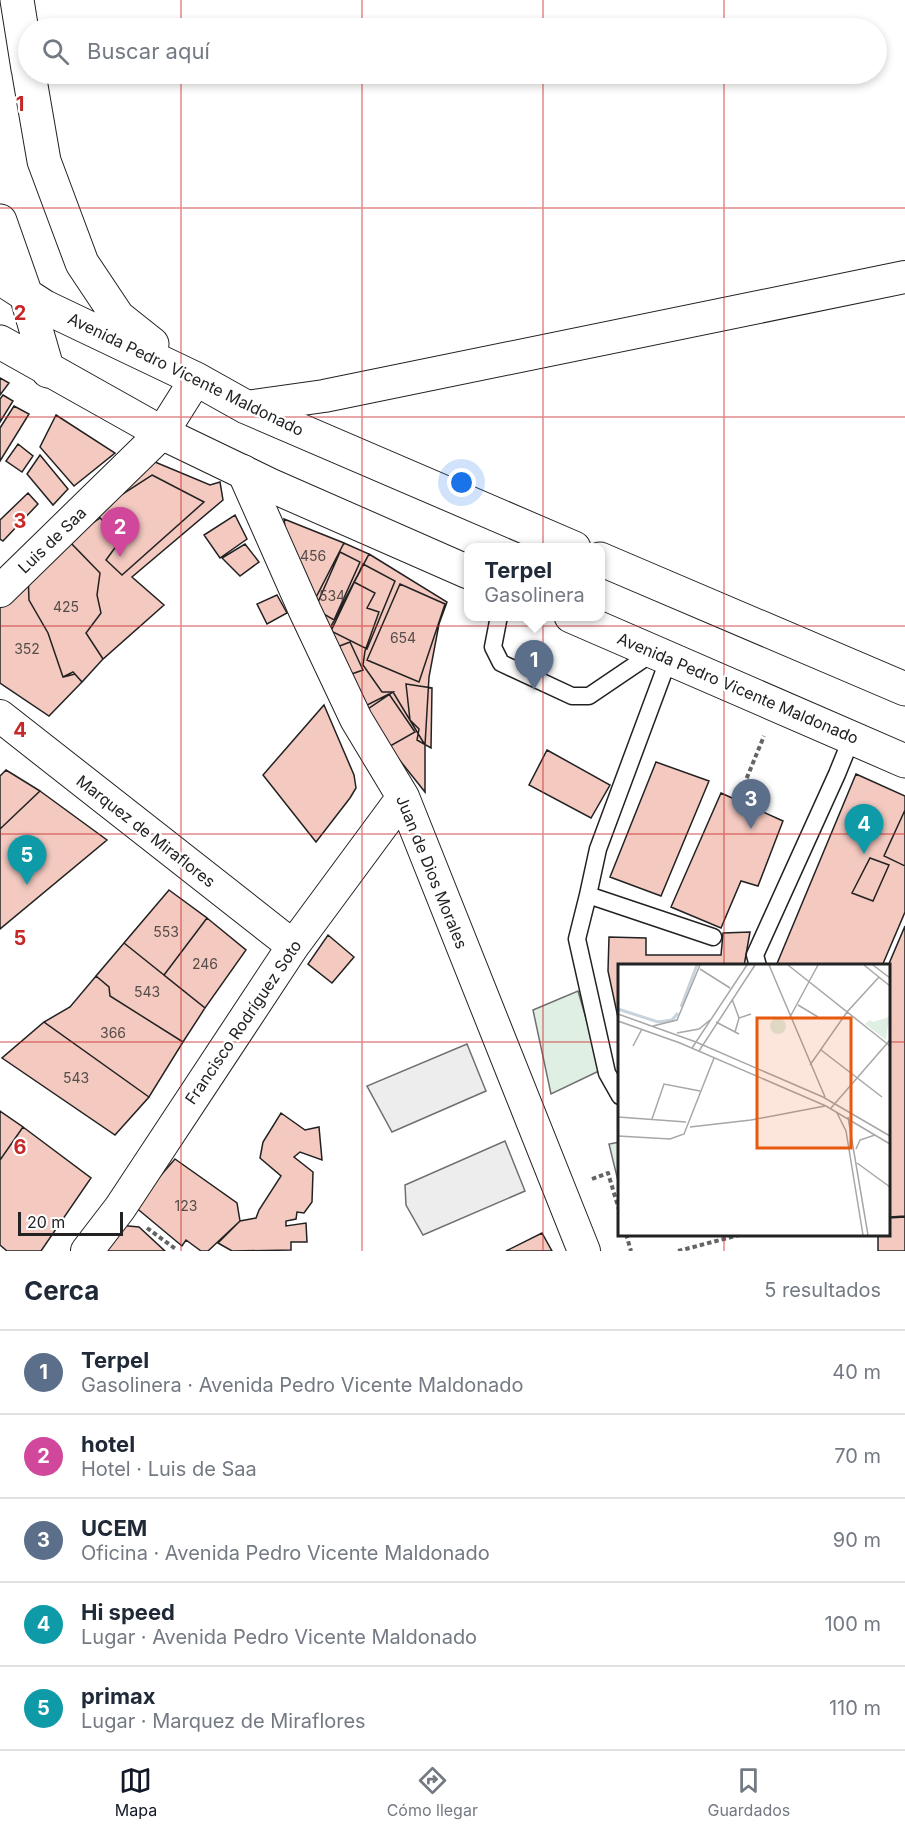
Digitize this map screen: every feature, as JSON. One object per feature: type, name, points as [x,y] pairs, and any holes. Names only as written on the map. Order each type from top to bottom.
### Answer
[{"type":"main road","points":[[17,0],[20,18]]},
{"type":"main road","points":[[31,84],[44,161],[82,263],[118,317],[196,379]]},
{"type":"main road","points":[[0,220],[13,286],[48,371]]},
{"type":"main road","name":"Avenida Pedro Vicente Maldonado","points":[[13,286],[45,307],[196,379],[246,407],[562,543]]},
{"type":"main road","points":[[0,342],[162,433],[464,570]]},
{"type":"main road","points":[[605,561],[905,689]]},
{"type":"main road","name":"Avenida Pedro Vicente Maldonado","points":[[583,621],[905,761]]},
{"type":"street","points":[[246,407],[324,396],[905,277]]},
{"type":"street","name":"Luis de Saa","points":[[0,591],[162,433],[196,379]]},
{"type":"street","name":"Juan de Dios Morales","points":[[243,471],[305,611],[356,718],[403,797],[584,1251]]},
{"type":"street","name":"Marquez de Miraflores","points":[[0,716],[292,946]]},
{"type":"street","name":"Francisco Rodríguez Soto","points":[[87,1251],[120,1208],[292,946],[403,797]]},
{"type":"lane","points":[[498,621],[493,647],[501,663],[572,696],[589,696],[662,655]]},
{"type":"lane","points":[[618,1092],[607,1073],[577,939],[598,849],[662,655]]},
{"type":"lane","points":[[757,964],[755,955],[852,737]]},
{"type":"lane","points":[[588,894],[713,938]]},
{"type":"path","points":[[741,792],[777,705]]},
{"type":"path","points":[[608,1173],[618,1206]]},
{"type":"path","points":[[627,1236],[631,1251]]},
{"type":"path","points":[[678,1251],[734,1236]]},
{"type":"green space","points":[[578,991],[601,1070],[551,1094],[533,1010]]},
{"type":"green space","points":[[618,1142],[618,1181],[609,1144]]},
{"type":"shaded area","points":[[467,1044],[486,1091],[392,1132],[367,1086]]},
{"type":"shaded area","points":[[505,1141],[525,1191],[423,1235],[406,1205],[405,1185]]},
{"type":"building","points":[[0,378],[9,383],[0,395]]},
{"type":"building","points":[[3,395],[13,401],[0,422],[0,399]]},
{"type":"building","points":[[14,406],[29,414],[0,461],[0,428]]},
{"type":"building","points":[[56,415],[115,453],[74,486],[40,447]]},
{"type":"building","points":[[18,444],[33,456],[22,472],[6,461]]},
{"type":"building","points":[[40,455],[68,489],[53,505],[27,474]]},
{"type":"building","points":[[155,462],[210,485],[220,482],[223,500],[132,577],[164,605],[103,659],[86,633],[101,613],[97,595],[100,573],[68,540],[100,518],[96,508]]},
{"type":"building","points":[[152,475],[204,502],[122,575],[106,560],[120,541],[95,512]]},
{"type":"building","points":[[28,493],[38,504],[3,541],[0,539],[0,520]]},
{"type":"building","points":[[235,515],[247,539],[220,558],[204,535]]},
{"type":"building","points":[[284,519],[344,543],[310,609],[290,567]]},
{"type":"building","points":[[68,540],[100,573],[97,595],[101,613],[86,633],[103,659],[82,682],[75,674],[63,677],[48,633],[29,600],[28,573]]},
{"type":"building","points":[[344,543],[369,554],[326,636],[310,609]]},
{"type":"building","points":[[245,544],[259,562],[240,576],[222,558]]},
{"type":"building","points":[[340,552],[360,562],[334,620],[315,609]]},
{"type":"building","points":[[369,554],[447,602],[439,624],[429,677],[425,745],[393,692],[382,692],[363,665],[365,651],[379,612],[367,608],[375,593],[354,582]]},
{"type":"building","points":[[363,564],[395,581],[367,649],[331,631]]},
{"type":"building","points":[[28,573],[29,600],[48,633],[63,677],[73,672],[82,682],[49,716],[0,683],[0,601]]},
{"type":"building","points":[[354,582],[375,593],[367,608],[379,612],[365,651],[363,665],[382,692],[393,692],[362,713],[326,636]]},
{"type":"building","points":[[400,584],[445,604],[419,682],[367,660]]},
{"type":"building","points":[[277,595],[287,613],[267,624],[257,604]]},
{"type":"building","points":[[350,642],[363,670],[346,676],[332,649]]},
{"type":"building","points":[[406,684],[432,688],[431,748],[417,740],[419,729],[410,720]]},
{"type":"building","points":[[393,692],[425,745],[425,792],[362,713]]},
{"type":"building","points":[[389,694],[415,732],[385,749],[363,707]]},
{"type":"building","points":[[324,705],[354,775],[356,788],[316,842],[263,775]]},
{"type":"building","points":[[547,750],[610,785],[591,818],[529,785]]},
{"type":"building","points":[[656,762],[709,781],[661,896],[610,877]]},
{"type":"building","points":[[6,770],[40,791],[0,829],[0,776]]},
{"type":"building","points":[[856,774],[905,796],[905,912],[883,964],[777,964]]},
{"type":"building","points":[[40,791],[107,840],[0,929],[0,829]]},
{"type":"building","points":[[721,793],[783,821],[758,886],[741,881],[721,928],[671,907]]},
{"type":"building","points":[[905,810],[905,866],[884,856]]},
{"type":"building","points":[[870,858],[889,865],[873,901],[852,893]]},
{"type":"building","points":[[169,890],[207,918],[164,975],[124,943]]},
{"type":"building","points":[[207,918],[246,950],[205,1008],[164,975]]},
{"type":"building","points":[[905,926],[905,1216],[890,1217],[890,964]]},
{"type":"building","points":[[750,932],[744,964],[618,964],[618,1018],[608,971],[609,937],[646,938],[646,955],[721,955],[723,933]]},
{"type":"building","points":[[328,935],[354,957],[332,983],[308,964]]},
{"type":"building","points":[[124,943],[205,1008],[183,1042],[110,996],[109,987],[96,976]]},
{"type":"building","points":[[96,976],[109,987],[110,996],[183,1042],[149,1097],[44,1022],[70,1007]]},
{"type":"building","points":[[44,1022],[149,1097],[115,1135],[2,1058]]},
{"type":"building","points":[[0,1111],[23,1127],[0,1160]]},
{"type":"building","points":[[281,1113],[305,1130],[319,1127],[322,1160],[300,1152],[294,1157],[313,1172],[312,1202],[304,1213],[297,1212],[296,1219],[286,1221],[286,1226],[306,1223],[307,1242],[291,1242],[291,1250],[232,1251],[218,1243],[240,1221],[256,1218],[281,1176],[260,1158],[263,1142]]},
{"type":"building","points":[[23,1127],[91,1178],[41,1251],[7,1251],[0,1245],[0,1160]]},
{"type":"building","points":[[175,1159],[237,1203],[240,1221],[208,1251],[201,1251],[186,1240],[182,1246],[134,1206]]},
{"type":"building","points":[[905,1217],[905,1251],[878,1251],[878,1236],[890,1236],[890,1218]]},
{"type":"building","points":[[118,1225],[139,1227],[165,1251],[104,1251]]},
{"type":"building","points":[[542,1233],[552,1251],[506,1251]]},
{"type":"place","name":"hotel","points":[[120,557]]},
{"type":"place","name":"Terpel","points":[[534,690]]},
{"type":"place","name":"UCEM","points":[[751,829]]},
{"type":"place","name":"Hi speed","points":[[864,854]]},
{"type":"place","name":"primax","points":[[27,885]]}]
